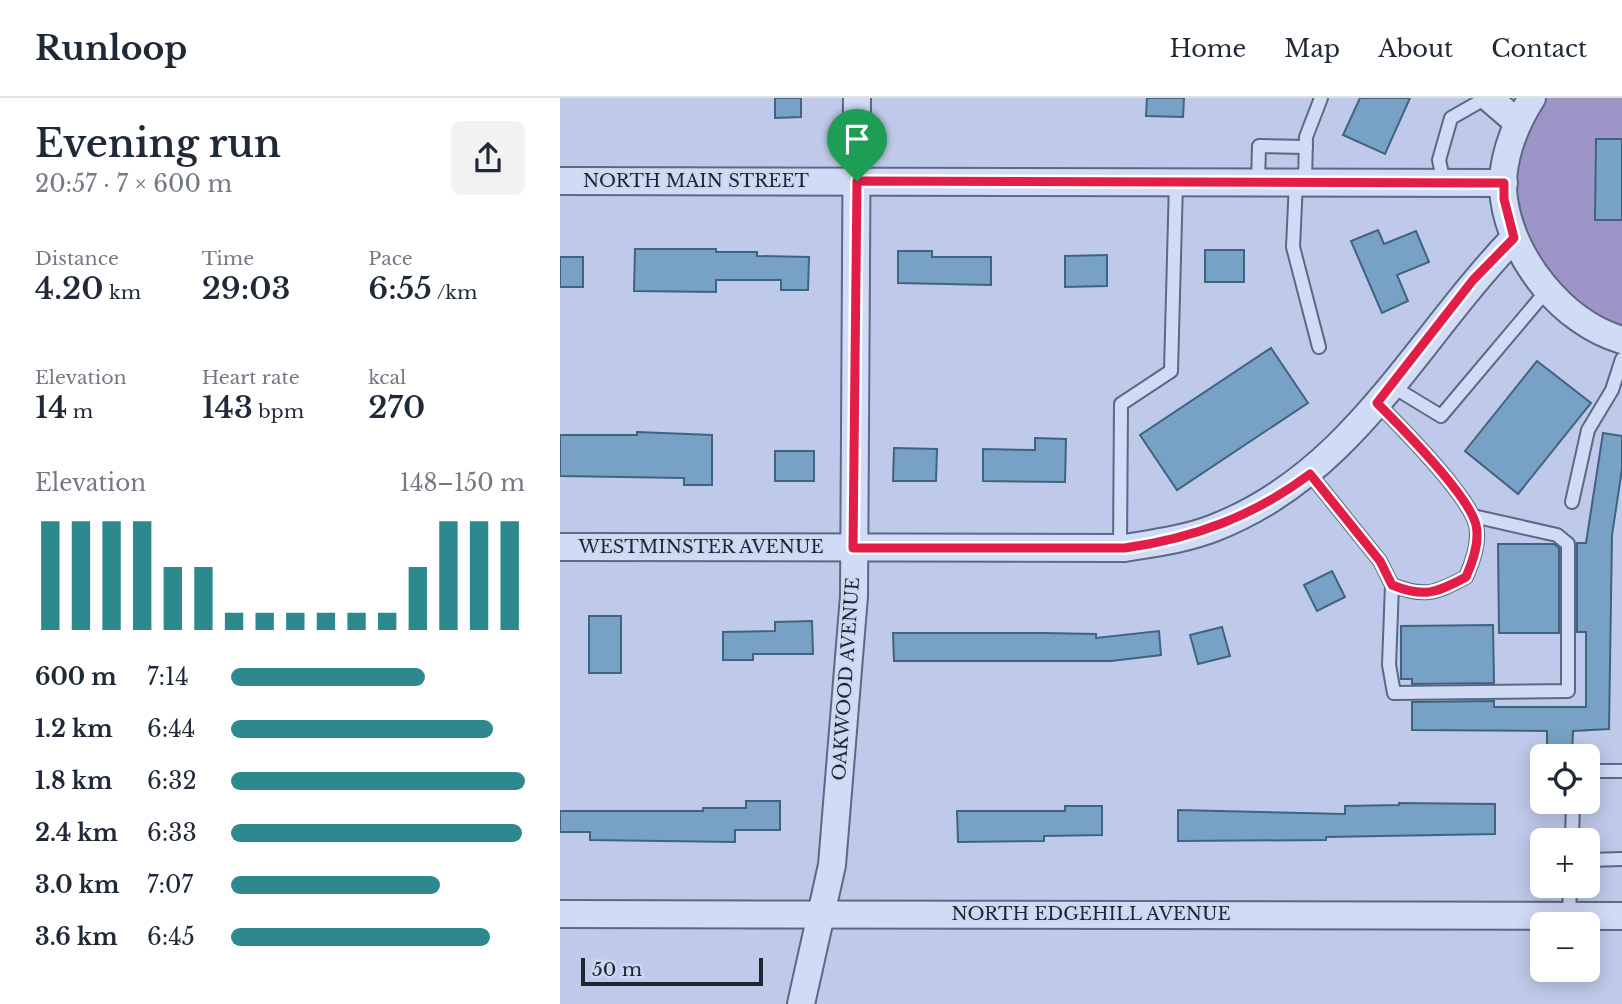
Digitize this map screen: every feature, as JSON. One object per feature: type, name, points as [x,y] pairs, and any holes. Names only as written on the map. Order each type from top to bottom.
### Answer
[{"type":"street","name":"OAKWOOD AVENUE","points":[[801,1004],[832,865],[853,596],[857,98]]},
{"type":"street","points":[[1488,98],[1517,121]]},
{"type":"street","points":[[1532,98],[1517,121],[1504,183],[1504,199],[1514,238],[1549,289],[1575,316],[1622,340]]},
{"type":"street","name":"NORTH MAIN STREET","points":[[560,181],[1504,183]]},
{"type":"street","name":"WESTMINSTER AVENUE","points":[[560,547],[1120,548],[1162,542],[1213,529],[1265,505],[1310,474],[1340,446],[1473,280],[1514,238]]},
{"type":"street","name":"NORTH EDGEHILL AVENUE","points":[[560,914],[1530,915]]},
{"type":"street","name":"NORTH EDGEHILL AVENUE","points":[[1600,915],[1622,915]]},
{"type":"lane","points":[[1318,347],[1293,247],[1306,137],[1321,98]]},
{"type":"lane","points":[[1444,183],[1439,160],[1451,118],[1488,98]]},
{"type":"lane","points":[[1258,182],[1259,146],[1306,147]]},
{"type":"lane","points":[[1120,548],[1121,404],[1171,371],[1176,182]]},
{"type":"lane","points":[[1384,394],[1441,416],[1549,289]]},
{"type":"lane","points":[[1572,502],[1588,429],[1612,390],[1622,359]]},
{"type":"lane","points":[[1384,394],[1473,516],[1477,528],[1475,555],[1466,577],[1429,594],[1412,593],[1392,585]]},
{"type":"lane","points":[[1310,474],[1380,561],[1392,585],[1389,665],[1394,693],[1568,691],[1568,544],[1557,535],[1473,516]]},
{"type":"lane","points":[[1600,772],[1622,771]]},
{"type":"lane","points":[[1600,860],[1622,859]]},
{"type":"shaded area","points":[[1532,98],[1622,98],[1622,340],[1575,315],[1504,199]]},
{"type":"building","points":[[775,98],[801,98],[801,117],[775,118]]},
{"type":"building","points":[[1147,98],[1184,98],[1183,117],[1146,116]]},
{"type":"building","points":[[1360,98],[1410,98],[1385,154],[1343,135]]},
{"type":"building","points":[[1596,139],[1622,139],[1622,220],[1595,220]]},
{"type":"building","points":[[1378,230],[1384,244],[1416,231],[1429,262],[1397,275],[1408,301],[1382,313],[1351,241]]},
{"type":"building","points":[[635,249],[716,249],[716,252],[757,252],[757,256],[809,257],[808,290],[781,290],[781,280],[716,280],[716,292],[634,291]]},
{"type":"building","points":[[1205,250],[1244,250],[1244,282],[1205,282]]},
{"type":"building","points":[[898,251],[932,251],[932,257],[991,257],[991,285],[898,283]]},
{"type":"building","points":[[1107,255],[1107,286],[1065,287],[1065,256]]},
{"type":"building","points":[[560,257],[583,257],[583,287],[560,287]]},
{"type":"building","points":[[1271,348],[1308,403],[1177,490],[1140,435]]},
{"type":"building","points":[[1537,361],[1591,403],[1518,494],[1465,451]]},
{"type":"building","points":[[637,432],[712,435],[712,485],[684,485],[684,478],[560,476],[560,435],[637,435]]},
{"type":"building","points":[[1603,433],[1622,436],[1622,469],[1612,535],[1609,729],[1573,731],[1572,744],[1547,744],[1547,731],[1412,730],[1412,702],[1494,701],[1494,707],[1586,707],[1586,632],[1577,632],[1577,543],[1586,543]]},
{"type":"building","points":[[1035,438],[1066,439],[1065,482],[983,481],[983,449],[1035,450]]},
{"type":"building","points":[[894,448],[937,449],[936,481],[893,481]]},
{"type":"building","points":[[775,451],[814,451],[814,481],[775,481]]},
{"type":"building","points":[[1498,544],[1554,544],[1559,548],[1559,633],[1499,633]]},
{"type":"building","points":[[1332,571],[1345,597],[1317,611],[1304,585]]},
{"type":"building","points":[[589,616],[621,616],[621,673],[589,673]]},
{"type":"building","points":[[812,621],[813,654],[753,654],[753,660],[723,660],[723,632],[775,631],[775,622]]},
{"type":"building","points":[[1493,625],[1494,683],[1412,684],[1412,679],[1401,679],[1401,626]]},
{"type":"building","points":[[1222,627],[1230,656],[1198,664],[1190,635]]},
{"type":"building","points":[[1159,631],[1161,655],[1111,661],[894,661],[893,633],[1096,634],[1096,638]]},
{"type":"building","points":[[746,801],[780,801],[780,830],[735,830],[735,842],[590,840],[590,832],[560,832],[560,811],[703,811],[703,808],[746,808]]},
{"type":"building","points":[[1399,803],[1495,804],[1495,834],[1326,837],[1326,840],[1178,841],[1178,810],[1345,814],[1345,806]]},
{"type":"building","points":[[1065,806],[1102,806],[1102,835],[1044,836],[1044,841],[958,842],[957,811],[1065,811]]},
{"type":"route","points":[[857,181],[1504,183],[1504,199],[1514,238],[1473,280],[1377,403],[1441,472],[1473,516],[1477,528],[1475,555],[1466,577],[1429,594],[1412,593],[1392,585],[1380,561],[1310,474],[1265,505],[1213,529],[1186,537],[1125,548],[853,548],[857,181]]}]
